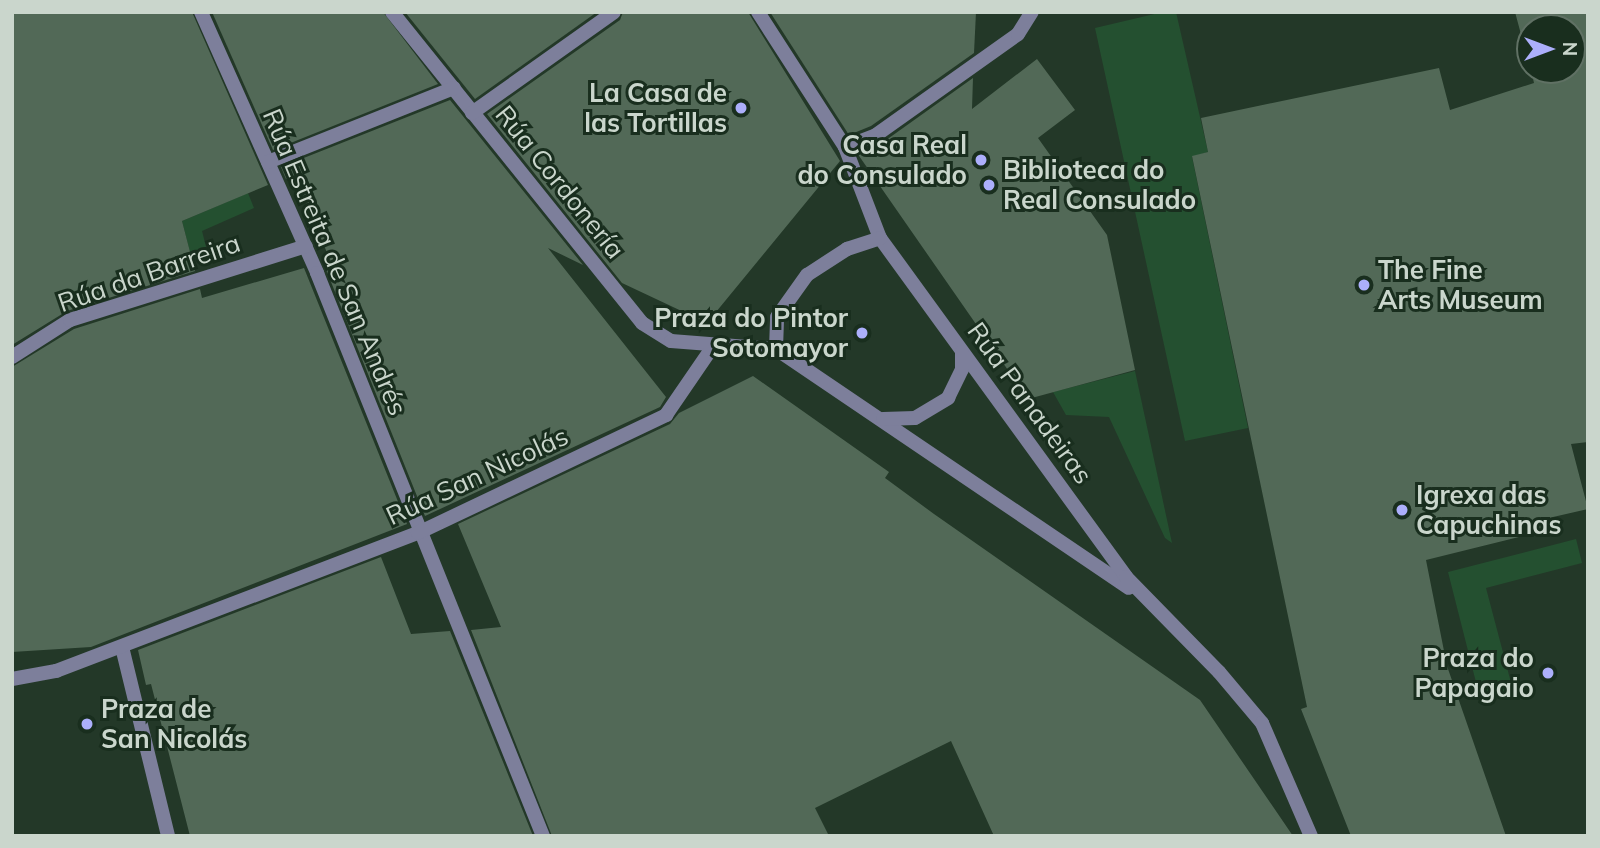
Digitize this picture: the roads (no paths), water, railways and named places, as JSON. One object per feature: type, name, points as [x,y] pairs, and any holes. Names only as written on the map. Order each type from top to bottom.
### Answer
[{"type":"street","name":"Rúa Estreita de San Andrés","points":[[201,12],[306,246],[418,533],[543,836]]},
{"type":"street","name":"Rúa Cordonería","points":[[391,12],[642,323],[671,341],[715,345]]},
{"type":"street","points":[[472,113],[614,12]]},
{"type":"street","name":"Rúa Panadeiras","points":[[758,12],[845,147],[880,238],[1141,596]]},
{"type":"street","points":[[845,147],[876,135],[1007,41],[1032,12]]},
{"type":"street","points":[[268,162],[454,88]]},
{"type":"street","points":[[715,345],[776,349],[778,317],[807,275],[847,249],[880,238]]},
{"type":"street","name":"Rúa da Barreira","points":[[12,357],[70,320],[306,246]]},
{"type":"street","name":"Rúa San Nicolás","points":[[12,679],[56,671],[418,533],[666,415],[715,345]]},
{"type":"street","name":"Rúa Panadeiras","points":[[776,349],[882,418],[1141,596],[1220,672],[1262,723],[1311,836]]},
{"type":"street","points":[[882,418],[915,418],[940,404],[958,383],[962,352]]},
{"type":"street","points":[[122,647],[168,836]]},
{"type":"place","name":"La Casa de las Tortillas","points":[[741,108]]},
{"type":"place","name":"Casa Real do Consulado","points":[[981,160]]},
{"type":"place","name":"Biblioteca do Real Consulado","points":[[989,185]]},
{"type":"place","name":"The Fine Arts Museum","points":[[1364,285]]},
{"type":"place","name":"Praza do Pintor Sotomayor","points":[[862,333]]},
{"type":"place","name":"Igrexa das Capuchinas","points":[[1402,510]]},
{"type":"place","name":"Praza do Papagaio","points":[[1548,673]]},
{"type":"place","name":"Praza de San Nicolás","points":[[87,724]]}]
